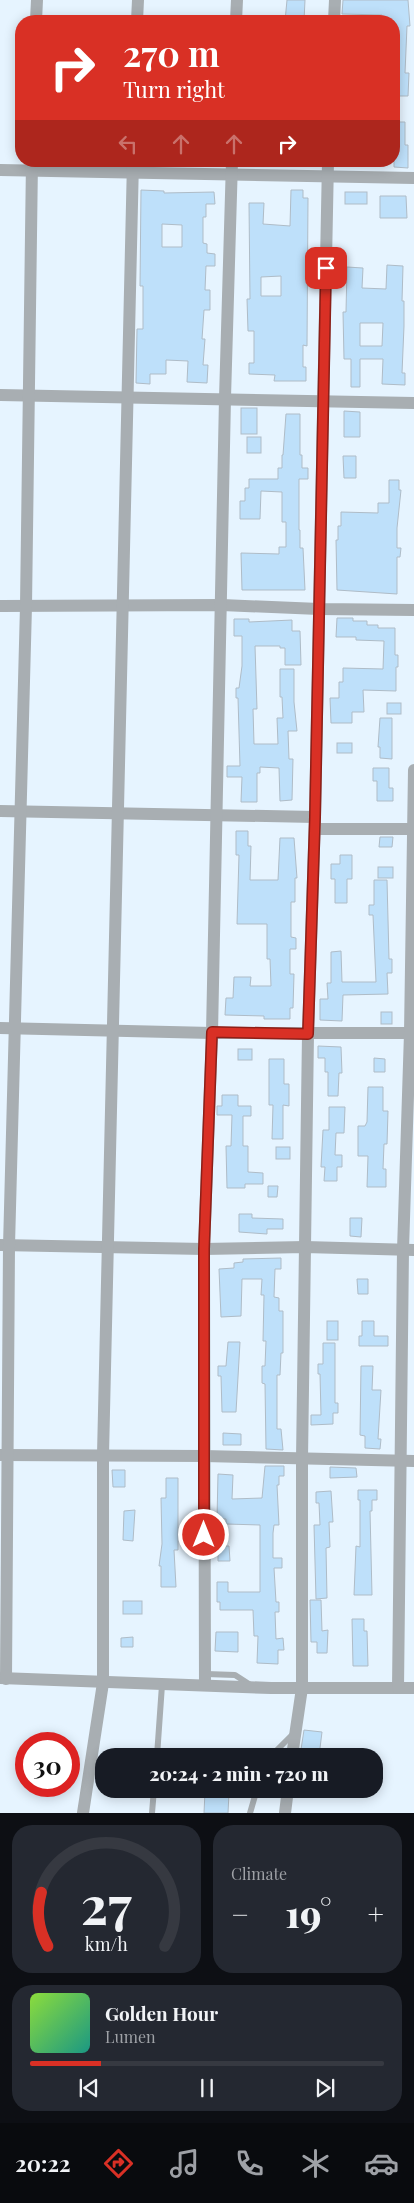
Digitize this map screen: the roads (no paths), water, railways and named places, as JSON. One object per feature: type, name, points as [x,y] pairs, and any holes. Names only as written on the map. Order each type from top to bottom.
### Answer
[{"type":"street","points":[[36,15],[37,0]]},
{"type":"street","points":[[137,15],[138,0]]},
{"type":"street","points":[[236,15],[237,0]]},
{"type":"street","points":[[334,15],[335,0]]},
{"type":"street","points":[[0,170],[24,167]]},
{"type":"street","points":[[32,167],[26,606],[15,1029],[5,1246],[3,1679],[162,1685],[205,1680],[253,1687],[414,1688]]},
{"type":"street","points":[[82,1813],[103,1683],[103,1455],[119,813],[126,397],[133,167]]},
{"type":"street","points":[[182,167],[414,178]]},
{"type":"street","points":[[293,1748],[302,1688],[302,1458],[308,1034],[315,823],[328,167]]},
{"type":"street","points":[[205,1680],[204,1249],[212,1032],[225,398],[232,168]]},
{"type":"street","points":[[0,395],[28,394],[414,403]]},
{"type":"street","points":[[0,606],[222,605],[319,610],[414,610]]},
{"type":"street","points":[[398,1688],[400,1460],[408,1250],[412,1033],[414,770]]},
{"type":"street","points":[[0,811],[216,814],[413,829]]},
{"type":"street","points":[[0,1028],[308,1034],[412,1033]]},
{"type":"street","points":[[5,1246],[108,1249],[305,1247],[408,1250]]},
{"type":"street","points":[[4,1455],[204,1456],[414,1461]]},
{"type":"street","points":[[285,1813],[287,1798]]},
{"type":"lane","points":[[158,1748],[162,1685]]},
{"type":"lane","points":[[279,1748],[295,1733]]},
{"type":"lane","points":[[152,1813],[153,1798]]},
{"type":"lane","points":[[250,1813],[254,1798]]}]
